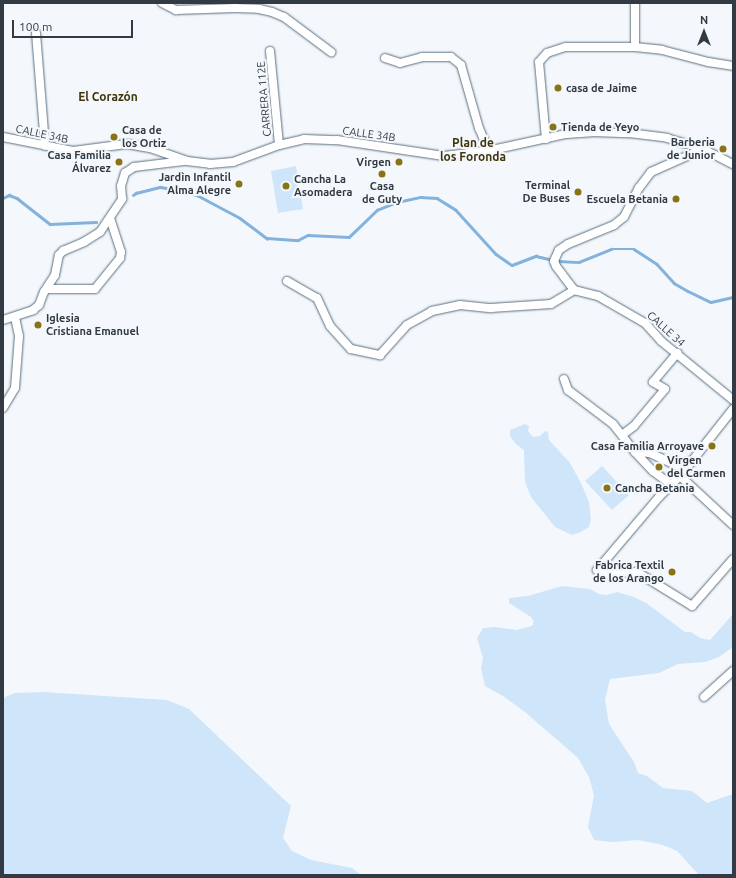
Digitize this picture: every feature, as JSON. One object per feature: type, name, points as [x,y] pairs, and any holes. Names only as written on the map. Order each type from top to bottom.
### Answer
[{"type":"street","points":[[162,3],[176,10],[235,8],[259,9],[272,12],[284,17],[331,52]]},
{"type":"street","points":[[635,3],[635,47]]},
{"type":"street","points":[[36,33],[45,146]]},
{"type":"street","points":[[546,139],[539,62],[547,53],[566,47],[635,47],[662,50],[708,62],[733,66]]},
{"type":"street","name":"CARRERA 112E","points":[[270,51],[279,145]]},
{"type":"street","points":[[385,58],[400,63],[422,57],[451,57],[461,65],[481,134],[492,150]]},
{"type":"street","name":"CALLE 34B","points":[[3,137],[73,151],[127,144],[150,148],[187,161],[210,164],[233,162],[279,145],[304,140],[337,140],[444,156],[492,150],[566,134],[592,132],[629,133],[667,138],[703,149],[733,164]]},
{"type":"street","points":[[287,281],[317,298],[330,326],[351,349],[380,355],[407,325],[432,312],[460,305],[491,308],[551,304],[574,290],[554,261],[559,250],[568,244],[614,225],[624,217],[639,188],[651,172],[703,149]]},
{"type":"street","points":[[3,320],[33,310],[40,305],[55,275],[59,255],[63,251],[84,242],[100,232],[110,219],[122,199],[121,186],[125,173],[134,167],[187,161]]},
{"type":"street","points":[[47,289],[95,289],[120,258],[121,252],[110,219]]},
{"type":"street","name":"CALLE 34","points":[[574,290],[598,296],[625,310],[645,323],[661,341],[733,400]]},
{"type":"street","points":[[3,408],[15,388],[19,336],[14,317]]},
{"type":"street","points":[[622,434],[634,426],[665,389],[653,382],[677,353]]},
{"type":"street","points":[[564,379],[568,390],[602,414],[622,434],[635,452],[653,471],[670,484]]},
{"type":"street","points":[[733,409],[682,472],[599,565],[597,570],[601,574],[637,572],[692,606],[733,559]]},
{"type":"street","points":[[635,452],[650,453],[682,472],[733,525]]},
{"type":"street","points":[[704,697],[733,671]]},
{"type":"shaded area","name":"Cancha La Asomadera","points":[[296,166],[303,209],[278,213],[271,171]]},
{"type":"shaded area","points":[[525,424],[529,426],[528,431],[533,437],[540,436],[545,431],[548,432],[549,440],[570,463],[581,483],[589,502],[591,519],[589,527],[581,532],[572,535],[555,527],[531,497],[525,482],[524,450],[516,444],[510,436],[510,430]]},
{"type":"shaded area","name":"Cancha Betania","points":[[602,466],[629,495],[612,510],[585,481]]},
{"type":"shaded area","points":[[562,586],[590,589],[599,594],[606,595],[617,592],[634,597],[646,603],[685,632],[691,632],[700,638],[710,640],[733,614],[733,647],[719,657],[705,662],[678,664],[659,673],[610,679],[605,700],[609,724],[634,762],[638,773],[647,776],[663,788],[692,791],[707,803],[733,794],[733,875],[699,875],[677,851],[663,845],[638,840],[611,842],[594,840],[588,827],[594,795],[589,777],[578,758],[525,712],[503,696],[485,686],[481,669],[483,658],[477,638],[483,628],[495,627],[516,630],[532,626],[534,622],[531,617],[509,603],[509,598],[528,596]]},
{"type":"shaded area","points":[[43,692],[167,700],[189,709],[291,806],[283,838],[292,851],[311,860],[352,868],[361,875],[3,875],[3,700],[5,697],[15,693]]},
{"type":"waterway","points":[[133,195],[160,187],[179,190],[197,195],[240,218],[267,238],[298,240],[308,235],[349,237],[377,210],[397,202],[420,197],[437,198],[456,210],[496,254],[512,265],[536,256],[558,261],[579,262],[611,249],[634,249],[657,264],[674,283],[688,291],[711,302],[733,297]]},
{"type":"waterway","points":[[3,198],[9,195],[17,198],[50,224],[96,222]]},
{"type":"place","name":"casa de Jaime","points":[[558,88]]},
{"type":"place","name":"Tienda de Yeyo","points":[[553,127]]},
{"type":"place","name":"Casa de los Ortiz","points":[[114,137]]},
{"type":"place","name":"Barberia de Junior","points":[[723,149]]},
{"type":"place","name":"Casa Familia Álvarez","points":[[119,162]]},
{"type":"place","name":"Virgen","points":[[399,162]]},
{"type":"place","name":"Casa de Guty","points":[[382,174]]},
{"type":"place","name":"Jardìn Infantil Alma Alegre","points":[[239,184]]},
{"type":"place","name":"Cancha La Asomadera","points":[[286,186]]},
{"type":"place","name":"Terminal De Buses","points":[[578,192]]},
{"type":"place","name":"Escuela Betania","points":[[676,199]]},
{"type":"place","name":"Iglesia Cristiana Emanuel","points":[[38,325]]},
{"type":"place","name":"Casa Familia Arroyave","points":[[712,446]]},
{"type":"place","name":"Virgen del Carmen","points":[[659,467]]},
{"type":"place","name":"Cancha Betania","points":[[607,488]]},
{"type":"place","name":"Fabrica Textil de los Arango","points":[[672,572]]},
{"type":"district","name":"El Corazón","points":[[108,97]]},
{"type":"district","name":"Plan de los Foronda","points":[[473,150]]}]
